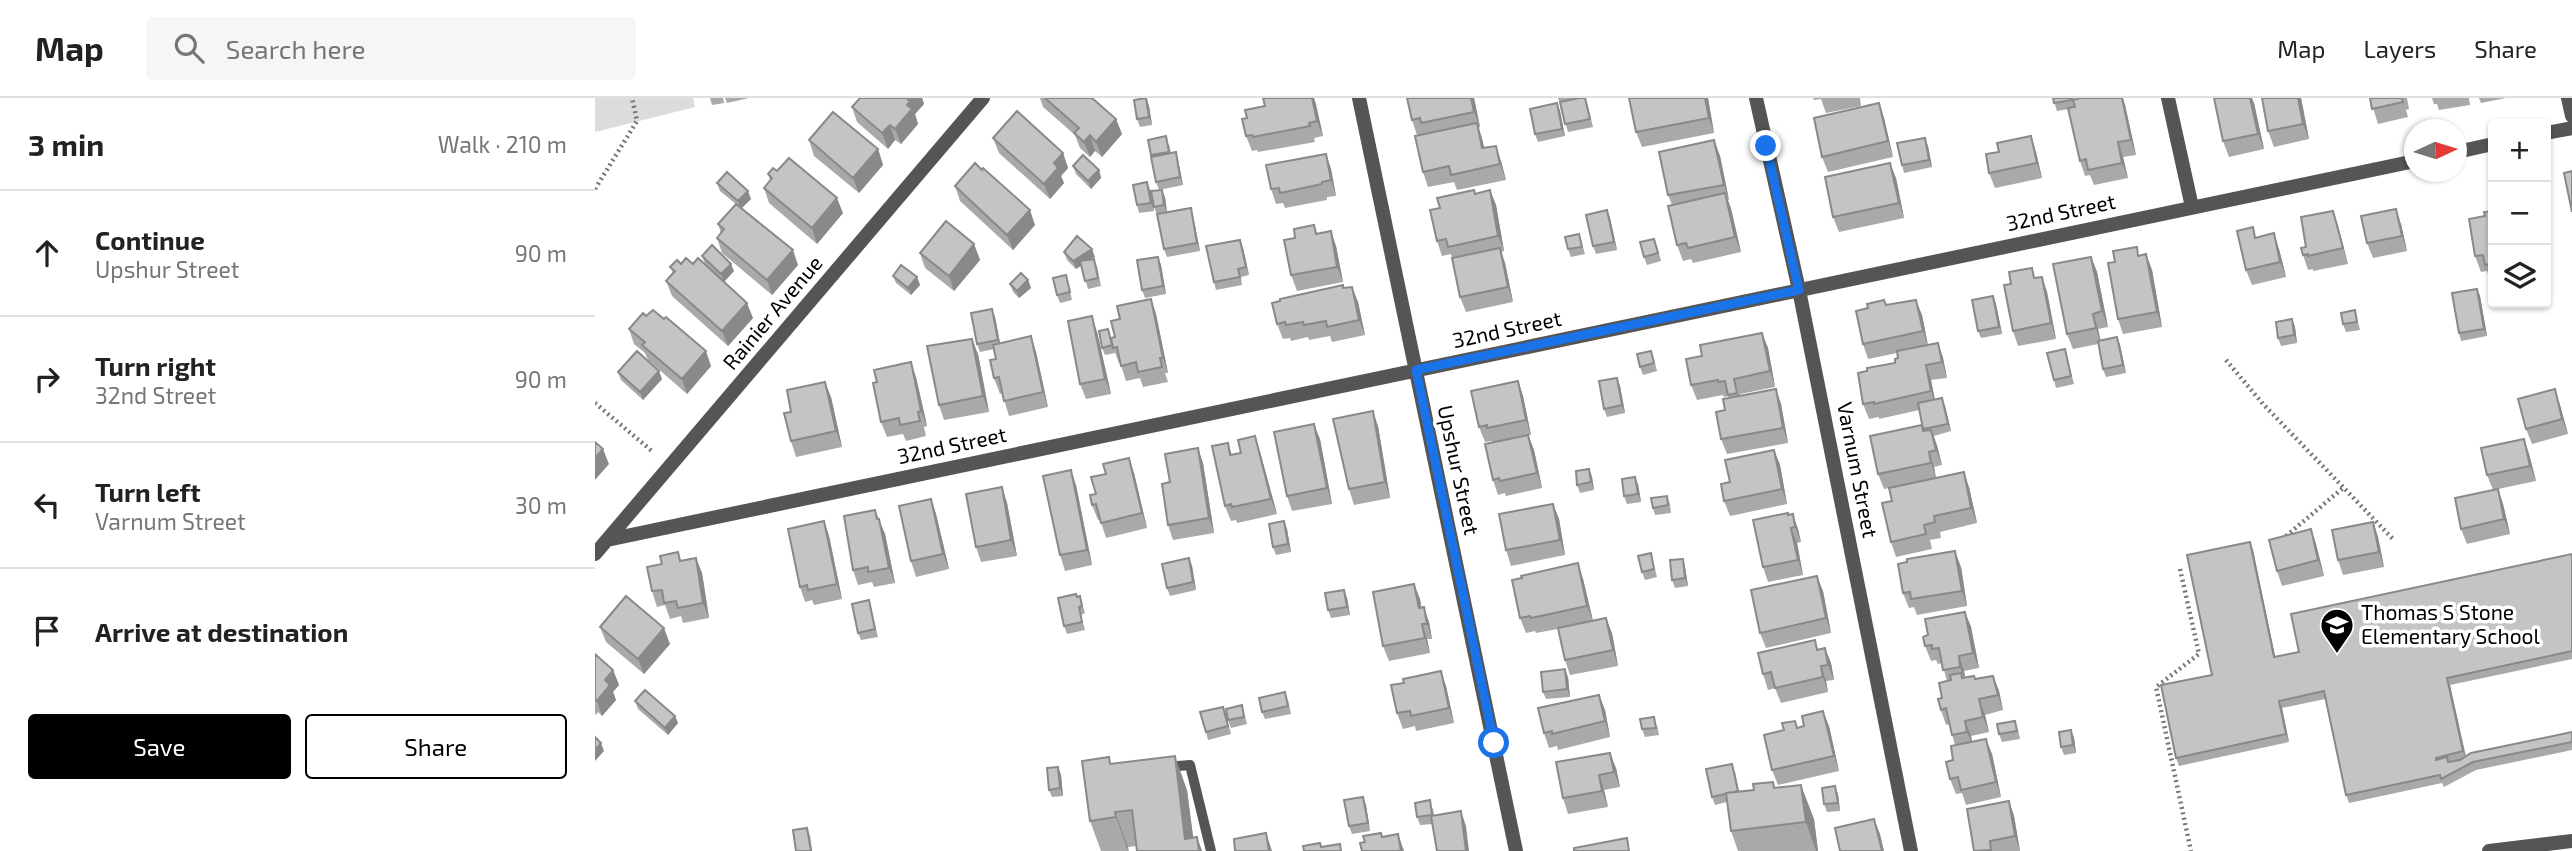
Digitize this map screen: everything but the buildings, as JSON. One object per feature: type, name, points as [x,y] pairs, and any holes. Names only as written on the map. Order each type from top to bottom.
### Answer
[{"type":"street","name":"Rainier Avenue","points":[[595,554],[983,98]]},
{"type":"street","name":"Upshur Street","points":[[1359,98],[1516,851]]},
{"type":"street","name":"Varnum Street","points":[[1756,98],[1799,290],[1912,851]]},
{"type":"street","points":[[2168,98],[2192,207]]},
{"type":"street","points":[[2568,98],[2572,116]]},
{"type":"street","points":[[2551,132],[2572,128]]},
{"type":"street","points":[[2467,150],[2488,145]]},
{"type":"street","name":"32nd Street","points":[[607,540],[2404,163]]},
{"type":"street","points":[[2489,851],[2572,841]]},
{"type":"lane","points":[[1152,769],[1191,765],[1211,851]]},
{"type":"path","points":[[595,189],[637,121],[632,98]]},
{"type":"path","points":[[2226,360],[2263,404],[2393,539]]},
{"type":"path","points":[[595,403],[659,457]]},
{"type":"path","points":[[2286,536],[2343,488]]},
{"type":"path","points":[[2180,569],[2199,654],[2156,687],[2191,851]]},
{"type":"shaded area","points":[[595,98],[693,98],[695,107],[595,132]]},
{"type":"place","name":"Thomas S Stone Elementary School","points":[[2337,655]]},
{"type":"route","points":[[1494,743],[1416,370],[1799,290],[1766,146]]}]
